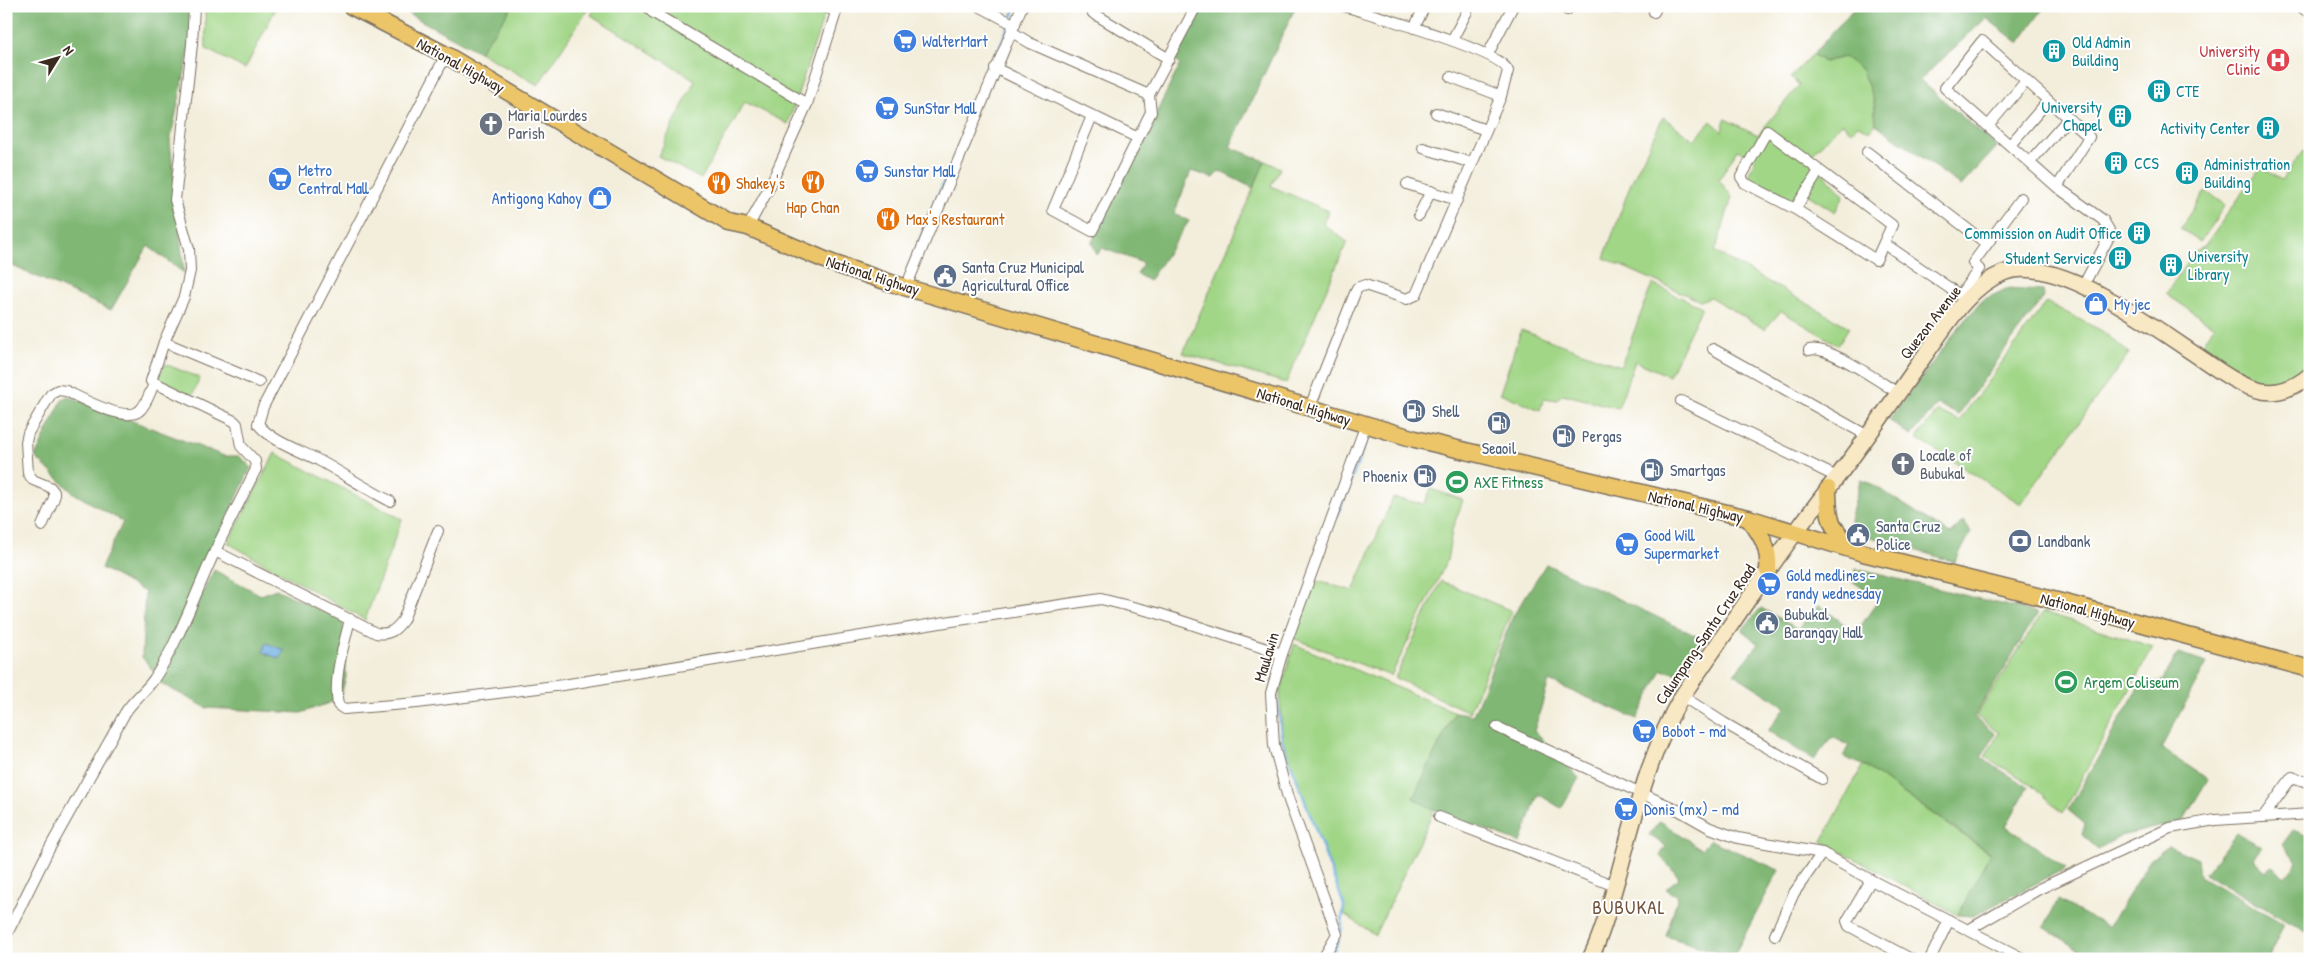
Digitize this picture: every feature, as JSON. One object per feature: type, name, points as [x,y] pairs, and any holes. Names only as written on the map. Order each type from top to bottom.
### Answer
[{"type":"main road","name":"National Highway","points":[[361,9],[446,55],[729,223],[748,227],[832,262],[906,286],[1444,446],[1748,518],[1863,552],[2069,604],[2310,669]]},
{"type":"main road","name":"Quezon Avenue","points":[[1794,533],[1868,436],[1963,298],[1992,278],[2018,270],[2044,272],[2083,286],[2118,305],[2238,382],[2253,388],[2278,392],[2293,387],[2310,375]]},
{"type":"main road","points":[[1833,483],[1828,507],[1835,530],[1843,540],[1863,552]]},
{"type":"main road","points":[[1748,518],[1765,542],[1769,559],[1768,571]]},
{"type":"main road","name":"Calumpang-Santa Cruz Road","points":[[1590,959],[1604,925],[1660,738],[1682,696],[1794,533]]},
{"type":"street","points":[[6,936],[48,851],[124,713],[134,699],[144,692],[170,651],[215,551],[256,469],[255,461],[241,446],[237,424],[234,421],[151,381],[164,342],[184,297],[190,271],[189,249],[175,200],[192,44],[194,6]]},
{"type":"street","points":[[648,6],[652,12],[807,104]]},
{"type":"street","points":[[748,227],[770,186],[807,104],[837,9],[825,6]]},
{"type":"street","points":[[979,6],[1013,28],[1030,43],[1149,95]]},
{"type":"street","points":[[906,286],[1022,6]]},
{"type":"street","points":[[1096,6],[1093,13],[1169,59]]},
{"type":"street","points":[[1092,116],[1053,210],[1092,231],[1151,112],[1149,95],[1194,10],[1187,6]]},
{"type":"street","points":[[1310,407],[1357,288],[1365,285],[1407,299],[1416,295],[1500,96],[1508,71],[1507,66],[1488,54],[1414,28],[1378,11],[1344,6]]},
{"type":"street","points":[[1414,28],[1425,6]]},
{"type":"street","points":[[1452,40],[1470,6]]},
{"type":"street","points":[[1488,54],[1514,6]]},
{"type":"street","points":[[2058,187],[2089,137],[1982,41],[1945,88],[2058,187],[2103,220],[2109,230],[2104,250],[2083,286]]},
{"type":"street","points":[[390,501],[320,461],[278,440],[263,430],[258,424],[263,407],[446,55]]},
{"type":"street","points":[[995,68],[1138,138]]},
{"type":"street","points":[[1451,77],[1500,96]]},
{"type":"street","points":[[1988,126],[2026,81]]},
{"type":"street","points":[[2010,145],[2048,101]]},
{"type":"street","points":[[1436,113],[1486,130]]},
{"type":"street","points":[[2030,162],[2068,119]]},
{"type":"street","points":[[1767,131],[1819,171],[1892,226],[1876,260],[1795,209],[1746,183],[1741,177],[1767,131]]},
{"type":"street","points":[[1423,148],[1472,163]]},
{"type":"street","points":[[1867,152],[1987,244]]},
{"type":"street","points":[[1795,209],[1819,171]]},
{"type":"street","points":[[1407,184],[1457,200]]},
{"type":"street","points":[[1419,215],[1431,192]]},
{"type":"street","points":[[1885,244],[1963,298],[1979,269],[1973,263],[2021,198]]},
{"type":"street","points":[[164,342],[259,382]]},
{"type":"street","points":[[1809,350],[1816,348],[1831,353],[1898,393]]},
{"type":"street","points":[[1713,349],[1868,436]]},
{"type":"street","points":[[42,526],[54,498],[54,492],[50,487],[33,480],[28,473],[26,442],[28,434],[51,394],[58,390],[66,391],[114,412],[131,415],[142,409],[154,384]]},
{"type":"street","points":[[1681,401],[1833,483]]},
{"type":"street","name":"Maulawin","points":[[1322,959],[1336,934],[1288,798],[1274,746],[1271,693],[1282,654],[1366,424]]},
{"type":"street","points":[[215,551],[376,633],[386,634],[396,630],[402,620],[438,531]]},
{"type":"street","points":[[350,619],[338,670],[336,694],[338,705],[344,709],[417,703],[563,685],[952,621],[1101,599],[1157,613],[1282,654]]},
{"type":"street","points":[[1682,696],[1724,723],[1822,779]]},
{"type":"street","points":[[1497,727],[1642,794],[1710,828],[1738,838],[1822,853],[2024,959]]},
{"type":"street","points":[[2263,817],[2292,777],[2310,783]]},
{"type":"street","points":[[1970,930],[2039,889],[2170,828],[2215,820],[2310,814]]},
{"type":"street","points":[[1439,817],[1615,886]]},
{"type":"street","points":[[1775,935],[1794,893],[1822,853]]},
{"type":"street","points":[[1871,880],[1847,922],[1849,926],[1911,959]]},
{"type":"street","points":[[1930,959],[1950,920]]},
{"type":"green space","points":[[6,6],[193,6],[192,38],[170,141],[184,273],[148,246],[111,310],[6,263]]},
{"type":"green space","points":[[205,6],[277,6],[245,69],[206,49]]},
{"type":"green space","points":[[410,6],[513,6],[479,52],[409,14]]},
{"type":"green space","points":[[513,6],[590,6],[538,85],[479,52]]},
{"type":"green space","points":[[596,6],[827,6],[788,124],[745,102],[701,179],[658,156],[695,80],[591,15]]},
{"type":"green space","points":[[1205,6],[1296,6],[1230,147],[1265,161],[1253,188],[1219,171],[1214,178],[1191,171],[1174,214],[1189,221],[1149,281],[1137,274],[1143,263],[1102,248],[1097,255],[1092,242],[1180,65],[1175,59]]},
{"type":"green space","points":[[1856,6],[2045,6],[2019,43],[1986,18],[1920,80],[1997,147],[1961,186],[1876,124],[1874,100],[1861,69],[1844,57],[1824,62],[1813,54]]},
{"type":"green space","points":[[1813,54],[1824,62],[1844,57],[1861,69],[1874,100],[1876,124],[1870,131],[1858,125],[1851,131],[1842,123],[1808,158],[1844,195],[1835,212],[1799,189],[1790,202],[1747,179],[1755,159],[1737,150],[1719,180],[1732,197],[1715,252],[1849,327],[1838,345],[1781,311],[1765,329],[1710,297],[1700,301],[1604,258],[1631,183],[1663,117],[1694,140],[1711,121],[1722,131],[1725,119],[1758,135],[1799,85],[1791,77]]},
{"type":"green space","points":[[2304,150],[2310,154],[2310,365],[2294,377],[2279,382],[2255,380],[2232,370],[2200,349],[2214,326],[2166,294],[2194,252],[2205,245],[2261,167],[2281,180]]},
{"type":"green space","points":[[1265,161],[1280,168],[1271,186],[1328,211],[1323,224],[1347,242],[1286,383],[1183,353]]},
{"type":"green space","points":[[2205,191],[2225,205],[2200,242],[2180,228]]},
{"type":"green space","points":[[1652,284],[1702,307],[1669,376],[1635,361],[1618,408],[1562,394],[1557,400],[1544,398],[1540,410],[1500,393],[1521,330],[1621,366]]},
{"type":"green space","points":[[2006,289],[2043,291],[2044,296],[1958,415],[1938,404],[1911,436],[1889,420],[1963,322],[1983,300]]},
{"type":"green space","points":[[2046,302],[2102,331],[2129,353],[2021,504],[1916,438],[1938,411],[1959,421]]},
{"type":"green space","points":[[165,364],[200,378],[192,396],[157,382]]},
{"type":"green space","points":[[67,396],[224,456],[239,456],[251,467],[154,672],[142,657],[145,592],[101,568],[123,522],[72,492],[35,457],[62,400]]},
{"type":"green space","points":[[275,453],[402,519],[365,620],[228,543]]},
{"type":"green space","points":[[1860,480],[1872,484],[1950,534],[1963,521],[1971,532],[1955,562],[1864,535],[1850,521]]},
{"type":"green space","points":[[1431,489],[1463,500],[1452,530],[1447,561],[1391,676],[1290,637],[1314,580],[1353,591],[1393,498],[1424,504]]},
{"type":"green space","points":[[1546,564],[1705,640],[1684,675],[1662,670],[1637,719],[1549,681],[1534,731],[1579,778],[1561,808],[1538,794],[1521,843],[1434,810],[1413,798],[1455,712],[1473,715],[1513,616]]},
{"type":"green space","points":[[1856,569],[2038,613],[1974,717],[1995,734],[1981,758],[2028,787],[2006,826],[2066,868],[1973,916],[1958,915],[1990,853],[1863,765],[1843,757],[1849,745],[1832,737],[1814,760],[1768,731],[1786,707],[1734,674],[1758,644],[1742,630],[1761,608],[1798,629],[1819,605],[1856,633],[1879,599],[1852,581]]},
{"type":"green space","points":[[214,570],[261,595],[276,589],[343,621],[346,677],[340,699],[301,713],[207,708],[158,682]]},
{"type":"green space","points":[[1441,581],[1512,611],[1469,712],[1395,678]]},
{"type":"green space","name":"Argem Coliseum","points":[[2043,612],[2153,647],[2063,813],[2031,784],[1985,757],[1999,733],[1976,716]]},
{"type":"green space","points":[[1294,644],[1455,712],[1413,798],[1434,810],[1375,935],[1344,914],[1344,904],[1282,740],[1280,693]]},
{"type":"green space","points":[[2178,654],[2207,663],[2161,748],[2208,779],[2183,821],[2121,836],[2098,849],[2082,835],[2085,824],[2068,810],[2141,683],[2162,681]]},
{"type":"green space","points":[[1863,765],[1990,854],[1958,915],[1822,841]]},
{"type":"green space","points":[[1660,821],[1701,849],[1710,840],[1779,870],[1733,957],[1666,936],[1678,896],[1666,889],[1679,877],[1660,856],[1666,846],[1649,835]]},
{"type":"green space","points":[[2293,830],[2310,837],[2310,934],[2205,874],[2237,833],[2262,847],[2253,858],[2265,872],[2272,867],[2285,877],[2297,862],[2282,845]]},
{"type":"green space","points":[[2169,846],[2198,859],[2200,876],[2284,924],[2268,959],[2106,959],[2108,956],[2097,951],[2083,952],[2044,927],[2058,900],[2108,927],[2150,860]]},
{"type":"water","points":[[266,643],[284,650],[280,659],[263,652]]},
{"type":"waterway","points":[[1011,19],[1016,6]]},
{"type":"waterway","points":[[908,268],[1009,25]]},
{"type":"waterway","points":[[1337,517],[1370,431]]},
{"type":"waterway","points":[[1281,676],[1276,694],[1282,740],[1344,905],[1341,932]]},
{"type":"waterway","points":[[1329,959],[1339,940]]},
{"type":"place","name":"WalterMart","points":[[905,41]]},
{"type":"place","name":"Old Admin Building","points":[[2054,51]]},
{"type":"place","name":"University Clinic","points":[[2278,60]]},
{"type":"place","name":"CTE","points":[[2159,91]]},
{"type":"place","name":"SunStar Mall","points":[[887,108]]},
{"type":"place","name":"University Chapel","points":[[2120,116]]},
{"type":"place","name":"Maria Lourdes Parish","points":[[491,124]]},
{"type":"place","name":"Activity Center","points":[[2268,128]]},
{"type":"place","name":"CCS","points":[[2116,163]]},
{"type":"place","name":"Sunstar Mall","points":[[867,171]]},
{"type":"place","name":"Administration Building","points":[[2187,173]]},
{"type":"place","name":"Metro Central Mall","points":[[280,179]]},
{"type":"place","name":"Hap Chan","points":[[813,182]]},
{"type":"place","name":"Shakey's","points":[[719,183]]},
{"type":"place","name":"Antigong Kahoy","points":[[600,198]]},
{"type":"place","name":"Max's Restaurant","points":[[888,219]]},
{"type":"place","name":"Commission on Audit Office","points":[[2139,233]]},
{"type":"place","name":"Student Services","points":[[2120,258]]},
{"type":"place","name":"University Library","points":[[2171,265]]},
{"type":"place","name":"Santa Cruz Municipal Agricultural Office","points":[[945,276]]},
{"type":"place","name":"My jec","points":[[2096,304]]},
{"type":"place","name":"Shell","points":[[1414,411]]},
{"type":"place","name":"Seaoil","points":[[1499,423]]},
{"type":"place","name":"Pergas","points":[[1564,436]]},
{"type":"place","name":"Locale of Bubukal","points":[[1903,464]]},
{"type":"place","name":"Smartgas","points":[[1652,470]]},
{"type":"place","name":"Phoenix","points":[[1425,476]]},
{"type":"place","name":"AXE Fitness","points":[[1457,482]]},
{"type":"place","name":"Santa Cruz Police","points":[[1858,535]]},
{"type":"place","name":"Landbank","points":[[2020,541]]},
{"type":"place","name":"Good Will Supermarket","points":[[1627,544]]},
{"type":"place","name":"Gold medlines - randy wednesday","points":[[1769,584]]},
{"type":"place","name":"Bubukal Barangay Hall","points":[[1767,623]]},
{"type":"place","name":"Argem Coliseum","points":[[2066,682]]},
{"type":"place","name":"Bobot - md","points":[[1644,731]]},
{"type":"place","name":"Donis (mx) - md","points":[[1626,809]]},
{"type":"district","name":"BUBUKAL","points":[[1629,907]]}]
